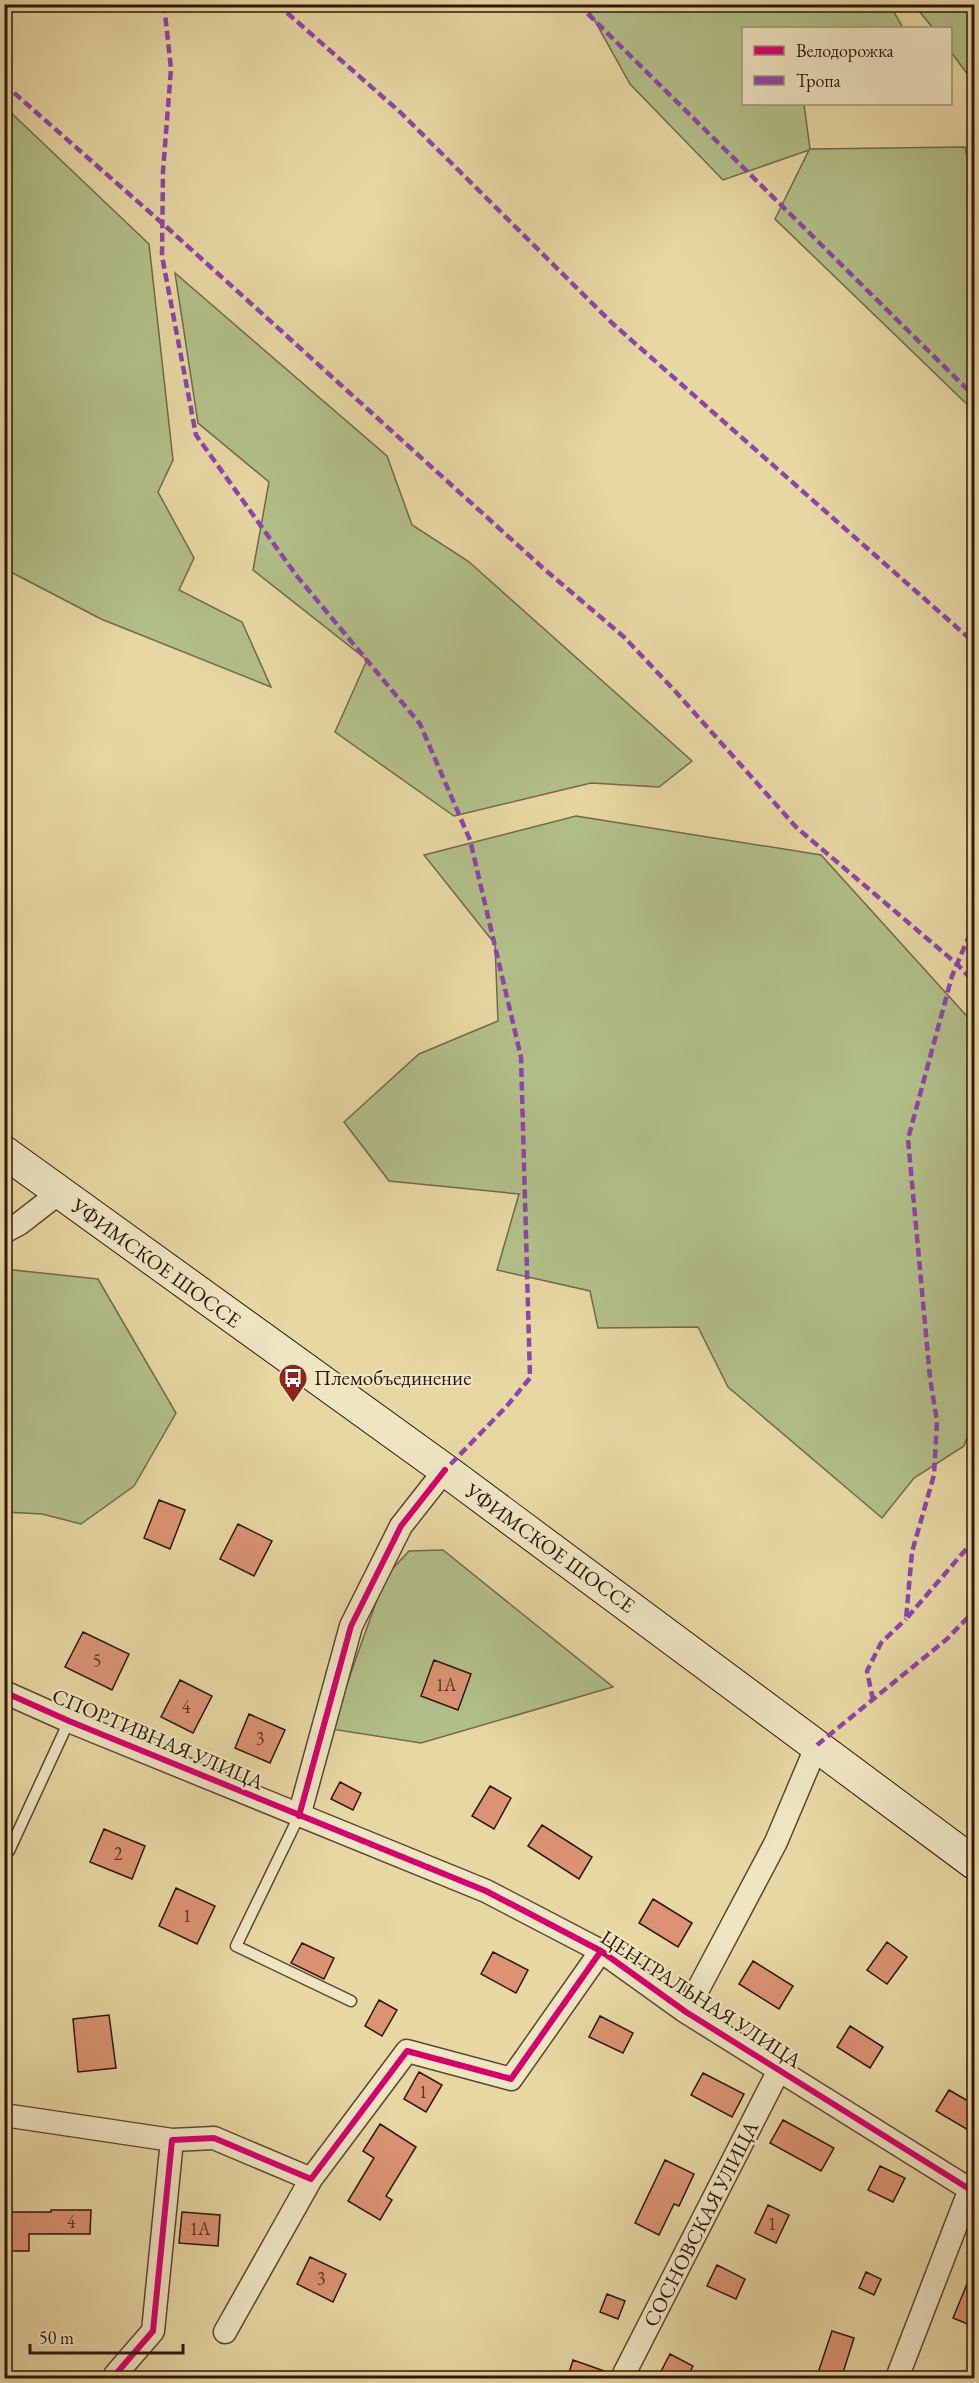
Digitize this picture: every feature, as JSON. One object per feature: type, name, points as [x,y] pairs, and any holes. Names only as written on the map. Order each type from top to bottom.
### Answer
[{"type":"main road","name":"УФИМСКОЕ ШОССЕ","points":[[4,1152],[444,1470],[975,1863]]},
{"type":"street","points":[[4,1232],[19,1224],[59,1193]]},
{"type":"street","points":[[299,1816],[351,1626],[401,1526],[444,1470]]},
{"type":"street","name":"СПОРТИВНАЯ УЛИЦА","points":[[4,1692],[299,1816]]},
{"type":"street","points":[[686,2012],[776,1842],[817,1745]]},
{"type":"street","name":"ЦЕНТРАЛЬНАЯ УЛИЦА","points":[[299,1816],[486,1891],[601,1951],[686,2012],[972,2190]]},
{"type":"street","points":[[225,2332],[311,2179],[406,2050],[511,2079],[601,1951]]},
{"type":"street","name":"СОСНОВСКАЯ УЛИЦА","points":[[622,2379],[779,2070]]},
{"type":"street","points":[[4,2115],[172,2140],[214,2138],[311,2179]]},
{"type":"street","points":[[115,2379],[115,2375],[153,2331],[172,2140]]},
{"type":"street","points":[[897,2379],[972,2190]]},
{"type":"lane","points":[[9,1851],[69,1721]]},
{"type":"lane","points":[[299,1816],[236,1946],[351,2001]]},
{"type":"green space","points":[[586,5],[890,5],[902,27],[742,27],[742,105],[804,105],[810,149],[965,147],[974,190],[974,411],[775,219],[809,150],[723,180],[630,84]]},
{"type":"green space","points":[[914,5],[974,5],[974,83],[952,53],[952,27],[932,27]]},
{"type":"green space","points":[[5,107],[149,244],[173,460],[158,492],[194,558],[179,590],[242,622],[271,687],[101,619],[5,569]]},
{"type":"green space","points":[[175,273],[387,456],[412,525],[468,561],[692,761],[659,787],[591,783],[454,816],[335,732],[367,660],[253,570],[269,482],[198,423]]},
{"type":"green space","points":[[576,816],[821,855],[974,1024],[974,1418],[964,1446],[914,1478],[882,1518],[728,1387],[698,1327],[598,1328],[590,1291],[497,1270],[519,1194],[389,1181],[344,1122],[419,1054],[498,1021],[495,944],[424,855]]},
{"type":"green space","points":[[4,1269],[98,1279],[176,1413],[134,1486],[81,1524],[42,1514],[5,1512]]},
{"type":"green space","points":[[443,1550],[613,1687],[421,1743],[331,1729],[385,1577],[409,1551]]},
{"type":"building","points":[[159,1500],[185,1510],[170,1549],[144,1538]]},
{"type":"building","points":[[238,1524],[272,1541],[254,1576],[220,1559]]},
{"type":"building","points":[[83,1632],[129,1654],[112,1690],[65,1667]]},
{"type":"building","points":[[434,1660],[471,1674],[458,1710],[421,1696]]},
{"type":"building","points":[[180,1680],[212,1696],[193,1733],[161,1717]]},
{"type":"building","points":[[249,1714],[285,1730],[270,1763],[235,1748]]},
{"type":"building","points":[[340,1782],[361,1793],[353,1810],[331,1799]]},
{"type":"building","points":[[490,1786],[511,1798],[494,1829],[472,1816]]},
{"type":"building","points":[[542,1825],[592,1857],[579,1879],[528,1846]]},
{"type":"building","points":[[104,1829],[145,1846],[132,1879],[90,1862]]},
{"type":"building","points":[[176,1888],[215,1906],[197,1944],[159,1926]]},
{"type":"building","points":[[653,1899],[692,1923],[678,1947],[639,1923]]},
{"type":"building","points":[[887,1942],[907,1957],[887,1984],[867,1970]]},
{"type":"building","points":[[302,1943],[334,1958],[324,1979],[291,1963]]},
{"type":"building","points":[[493,1952],[528,1970],[516,1993],[481,1974]]},
{"type":"building","points":[[753,1961],[793,1986],[779,2009],[739,1984]]},
{"type":"building","points":[[379,2000],[397,2010],[382,2036],[365,2026]]},
{"type":"building","points":[[109,2015],[116,2068],[78,2072],[73,2019]]},
{"type":"building","points":[[600,2016],[633,2033],[623,2053],[589,2037]]},
{"type":"building","points":[[850,2026],[883,2047],[870,2068],[837,2047]]},
{"type":"building","points":[[419,2072],[442,2085],[426,2112],[404,2099]]},
{"type":"building","points":[[703,2073],[744,2094],[732,2117],[691,2095]]},
{"type":"building","points":[[949,2090],[975,2105],[975,2134],[936,2111]]},
{"type":"building","points":[[783,2120],[834,2148],[821,2171],[770,2143]]},
{"type":"building","points":[[380,2124],[416,2147],[386,2196],[392,2200],[380,2220],[348,2201],[374,2158],[363,2151]]},
{"type":"building","points":[[665,2160],[694,2174],[679,2206],[674,2204],[659,2235],[635,2223]]},
{"type":"building","points":[[880,2166],[905,2178],[893,2202],[868,2190]]},
{"type":"building","points":[[768,2205],[789,2215],[776,2243],[755,2233]]},
{"type":"building","points":[[51,2210],[91,2210],[90,2234],[29,2234],[29,2251],[4,2251],[4,2212],[51,2212]]},
{"type":"building","points":[[182,2212],[220,2215],[218,2246],[179,2243]]},
{"type":"building","points":[[310,2257],[346,2274],[333,2302],[297,2284]]},
{"type":"building","points":[[717,2265],[745,2279],[736,2299],[707,2286]]},
{"type":"building","points":[[975,2267],[975,2327],[953,2318]]},
{"type":"building","points":[[866,2272],[881,2279],[874,2295],[859,2288]]},
{"type":"building","points":[[607,2294],[625,2301],[618,2319],[600,2312]]},
{"type":"building","points":[[832,2331],[854,2338],[841,2379],[816,2379]]},
{"type":"building","points":[[670,2354],[693,2366],[686,2379],[657,2379]]},
{"type":"building","points":[[573,2360],[610,2373],[609,2379],[567,2379]]},
{"type":"marked path","points":[[164,4],[171,69],[163,171],[162,256],[196,435],[296,575],[420,724],[470,840],[521,1057],[530,1378],[506,1407],[445,1470]]},
{"type":"marked path","points":[[277,4],[400,112],[612,323],[970,639],[974,639]]},
{"type":"marked path","points":[[578,4],[974,396]]},
{"type":"marked path","points":[[4,84],[162,223],[543,568],[624,637],[796,827],[957,964],[974,982]]},
{"type":"marked path","points":[[974,883],[969,886],[972,929],[952,976],[908,1139],[930,1378],[937,1421],[934,1475],[912,1552],[906,1619],[974,1540]]},
{"type":"marked path","points":[[817,1745],[947,1639],[974,1611]]},
{"type":"marked path","points":[[873,1700],[867,1671],[881,1643],[906,1619]]},
{"type":"cycle path","points":[[299,1816],[351,1626],[401,1526],[445,1470]]},
{"type":"cycle path","points":[[4,1692],[69,1721],[486,1891],[601,1951],[686,2012],[974,2192]]},
{"type":"cycle path","points":[[115,2378],[115,2375],[153,2331],[172,2140],[214,2138],[311,2179],[407,2051],[511,2079],[601,1951]]},
{"type":"place","name":"Племобъединение","points":[[293,1404]]}]
